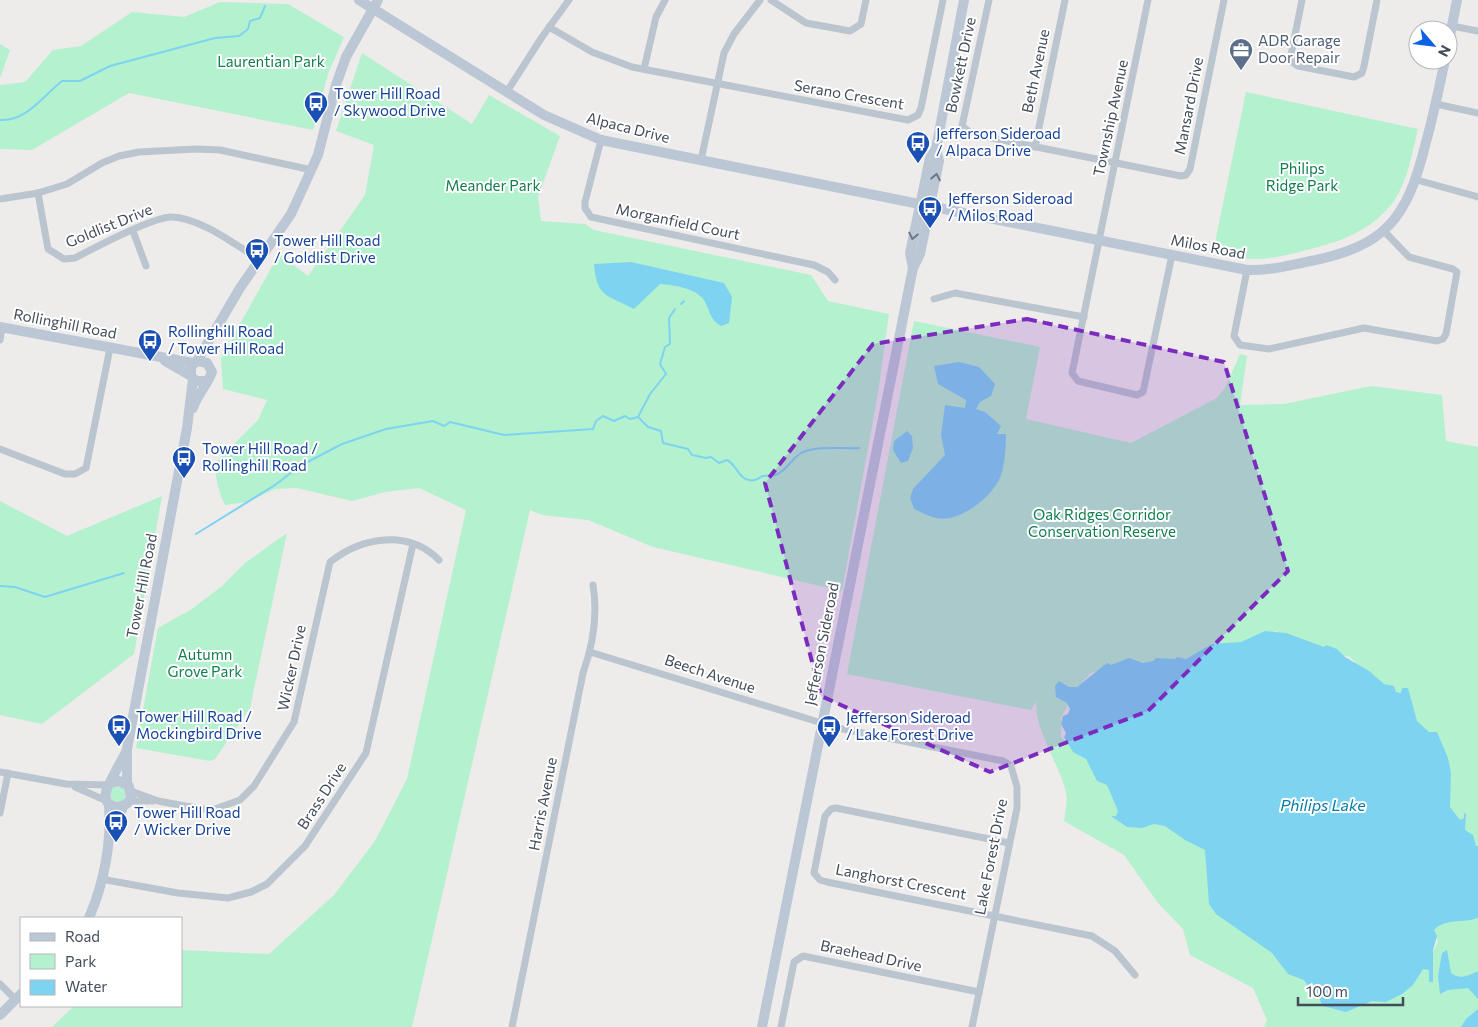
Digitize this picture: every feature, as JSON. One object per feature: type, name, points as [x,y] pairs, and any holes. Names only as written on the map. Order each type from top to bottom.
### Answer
[{"type":"street","name":"Alpaca Drive","points":[[359,0],[375,4],[506,93],[558,123],[601,140],[925,205]]},
{"type":"street","points":[[506,93],[548,27],[569,0]]},
{"type":"street","points":[[644,69],[656,17],[665,0]]},
{"type":"street","points":[[702,160],[717,84],[728,43],[760,0]]},
{"type":"street","points":[[771,0],[806,22],[850,31],[861,24],[866,0]]},
{"type":"street","name":"Serano Crescent","points":[[717,84],[908,120],[913,118],[921,108],[943,0]]},
{"type":"street","name":"Jefferson Sideroad","points":[[762,1027],[913,268],[910,252],[925,205],[930,158],[936,149],[964,0]]},
{"type":"street","name":"Bowkett Drive","points":[[989,0],[962,126],[972,134],[1115,164]]},
{"type":"street","name":"Beth Avenue","points":[[1035,147],[1065,0]]},
{"type":"street","name":"Township Avenue","points":[[1148,0],[1072,373],[1074,378],[1083,384],[1137,394],[1143,392],[1172,255]]},
{"type":"street","name":"Mansard Drive","points":[[1115,164],[1176,176],[1186,175],[1189,172],[1224,0]]},
{"type":"street","points":[[1302,0],[1291,55],[1292,62],[1298,66],[1354,77],[1362,73],[1377,0]]},
{"type":"street","points":[[1453,20],[1458,0]]},
{"type":"street","points":[[225,312],[213,347],[210,365],[211,375],[206,381],[199,382],[192,377],[190,370],[225,312],[291,214],[312,170],[341,71],[352,45],[375,4]]},
{"type":"street","points":[[548,27],[592,52],[632,67],[717,84]]},
{"type":"street","points":[[1458,27],[1478,30]]},
{"type":"street","name":"Milos Road","points":[[925,205],[1247,270],[1282,267],[1339,255],[1365,244],[1384,231],[1398,214],[1417,180],[1443,70]]},
{"type":"street","points":[[1436,104],[1478,113]]},
{"type":"street","name":"Morganfield Court","points":[[601,140],[585,202],[585,208],[591,217],[814,266],[828,272],[835,280]]},
{"type":"street","points":[[0,199],[38,193],[67,184],[119,156],[139,152],[196,149],[220,150],[312,170]]},
{"type":"street","points":[[1417,180],[1455,193],[1478,197]]},
{"type":"street","name":"Goldlist Drive","points":[[38,193],[48,249],[58,257],[75,258],[153,221],[171,217],[186,220],[209,229],[260,260]]},
{"type":"street","points":[[134,231],[146,266]]},
{"type":"street","points":[[1247,270],[1234,336],[1240,345],[1269,349],[1364,328],[1437,340],[1443,339],[1446,334],[1457,272],[1409,257],[1384,231]]},
{"type":"street","points":[[934,299],[955,293],[1084,317]]},
{"type":"street","points":[[0,340],[1,327]]},
{"type":"street","name":"Rollinghill Road","points":[[1,327],[154,357],[195,362]]},
{"type":"street","points":[[0,449],[65,474],[74,474],[86,468],[110,348]]},
{"type":"street","name":"Rollinghill Road","points":[[154,357],[192,377]]},
{"type":"street","points":[[195,362],[204,361],[210,365]]},
{"type":"street","name":"Tower Hill Road","points":[[109,838],[128,796],[127,749],[187,428],[192,377]]},
{"type":"street","name":"Tower Hill Road","points":[[187,428],[197,396],[206,381]]},
{"type":"street","name":"Wicker Drive","points":[[128,796],[188,807],[215,809],[233,803],[246,795],[271,761],[294,722],[329,564],[347,550],[366,542],[394,540],[413,544],[430,551],[439,560]]},
{"type":"street","name":"Brass Drive","points":[[101,879],[195,896],[228,898],[251,892],[267,884],[305,846],[366,753],[413,544]]},
{"type":"street","name":"Harris Avenue","points":[[512,1027],[583,673],[590,652],[596,603],[593,586]]},
{"type":"street","name":"Beech Avenue","points":[[590,652],[822,724]]},
{"type":"street","name":"Lake Forest Drive","points":[[822,724],[1008,764],[1014,770],[1017,787],[1017,808],[972,1027]]},
{"type":"street","name":"Tower Hill Road","points":[[110,784],[127,749]]},
{"type":"street","points":[[0,813],[4,772],[66,784],[97,795],[117,808],[128,796],[119,781],[110,784],[66,784]]},
{"type":"street","points":[[108,803],[106,793],[110,784]]},
{"type":"street","name":"Tower Hill Road","points":[[88,917],[101,879],[109,838],[108,803]]},
{"type":"street","name":"Langhorst Crescent","points":[[1009,843],[836,808],[831,809],[825,816],[813,869],[816,877],[827,882],[1092,936],[1115,951],[1135,976]]},
{"type":"street","name":"Braehead Drive","points":[[781,1027],[794,962],[803,956],[979,992]]},
{"type":"street","points":[[0,984],[18,997],[0,1015]]},
{"type":"highlighted area","points":[[1027,319],[1224,362],[1288,571],[1148,711],[990,772],[821,696],[765,483],[873,344]]},
{"type":"green space","name":"Laurentian Park","points":[[220,2],[288,4],[344,37],[328,74],[313,130],[129,93],[32,150],[0,149],[0,85],[25,82],[53,50],[81,46],[132,12],[184,17]]},
{"type":"green space","points":[[0,44],[10,50],[0,78]]},
{"type":"green space","name":"Meander Park","points":[[362,53],[472,124],[489,95],[560,136],[538,197],[541,221],[585,224],[594,230],[811,275],[828,301],[889,314],[878,393],[842,591],[653,547],[588,520],[542,515],[530,510],[412,1027],[52,1027],[73,1007],[182,1007],[182,950],[269,954],[334,895],[375,841],[407,779],[466,510],[419,488],[385,492],[352,501],[297,488],[275,489],[247,502],[225,505],[218,485],[215,468],[215,463],[258,420],[267,400],[223,389],[221,358],[279,254],[308,276],[365,195],[374,145],[336,131]]},
{"type":"green space","name":"Philips Ridge Park","points":[[1246,92],[1418,129],[1406,175],[1394,201],[1385,212],[1365,228],[1316,248],[1273,258],[1260,259],[1213,252]]},
{"type":"green space","name":"Oak Ridges Corridor Conservation Reserve","points":[[914,321],[1040,347],[1026,419],[1131,443],[1217,398],[1225,388],[1240,354],[1247,356],[1240,405],[1284,404],[1371,386],[1442,395],[1446,441],[1478,447],[1478,865],[1388,696],[1350,657],[1307,647],[1276,631],[1256,641],[1172,662],[1128,663],[1091,673],[1077,687],[1061,718],[1061,737],[1081,756],[1101,767],[1399,988],[1427,962],[1438,941],[1431,928],[1435,924],[1478,910],[1478,1027],[1264,1027],[1267,1020],[1253,988],[1190,955],[1183,929],[1158,903],[1124,855],[1064,821],[1067,803],[1066,793],[1042,734],[1036,710],[1037,700],[1031,710],[847,674]]},
{"type":"green space","points":[[162,496],[134,654],[42,724],[0,715],[0,501],[67,536]]},
{"type":"green space","name":"Autumn Grove Park","points":[[287,533],[250,708],[215,759],[210,761],[136,748],[158,628],[192,609],[222,586],[245,563]]},
{"type":"green space","points":[[118,786],[126,794],[118,802],[110,794]]},
{"type":"water","points":[[631,262],[724,283],[732,297],[729,323],[721,326],[717,324],[700,296],[678,286],[660,284],[634,309],[605,294],[595,275],[594,264]]},
{"type":"water","points":[[959,362],[979,367],[995,384],[991,396],[980,402],[976,409],[985,412],[1001,426],[997,434],[1006,434],[1004,464],[999,480],[981,502],[954,517],[936,518],[914,509],[910,498],[913,489],[945,455],[941,435],[945,405],[965,408],[966,400],[938,384],[934,366]]},
{"type":"water","points":[[907,431],[912,436],[913,448],[908,461],[901,463],[893,450],[894,441]]},
{"type":"water","name":"Philips Lake","points":[[1265,631],[1286,633],[1324,647],[1326,645],[1337,649],[1345,657],[1369,671],[1384,684],[1394,686],[1396,692],[1401,693],[1402,688],[1408,688],[1417,721],[1429,732],[1437,732],[1448,758],[1451,773],[1450,807],[1460,820],[1464,818],[1464,813],[1466,814],[1465,830],[1473,835],[1476,846],[1478,846],[1478,917],[1444,923],[1434,930],[1437,936],[1433,950],[1433,982],[1429,982],[1429,970],[1423,969],[1413,985],[1402,994],[1386,1002],[1372,1001],[1346,1012],[1323,1006],[1318,996],[1313,994],[1304,980],[1288,974],[1272,953],[1216,914],[1209,904],[1205,850],[1185,840],[1165,826],[1154,824],[1142,828],[1127,827],[1111,816],[1116,816],[1118,811],[1107,785],[1097,781],[1086,759],[1073,752],[1064,737],[1066,733],[1061,724],[1063,716],[1068,714],[1070,709],[1067,703],[1056,697],[1055,686],[1059,681],[1069,687],[1077,687],[1107,663],[1111,665],[1129,658],[1143,663],[1153,661],[1156,658],[1175,659],[1177,657],[1186,659],[1212,644],[1241,642]]},
{"type":"water","points":[[1447,950],[1451,973],[1461,977],[1478,971],[1478,999],[1468,988],[1448,990],[1440,994],[1438,976],[1442,953]]},
{"type":"water","points":[[1478,1009],[1478,1027],[1461,1027],[1466,1019]]},
{"type":"waterway","points":[[0,120],[18,117],[34,107],[62,81],[80,81],[110,66],[215,38],[239,36],[248,29],[250,21],[260,18],[265,6]]},
{"type":"waterway","points":[[681,304],[684,301]]},
{"type":"waterway","points":[[638,417],[650,394],[666,374],[660,364],[665,347],[670,344],[669,318],[675,309]]},
{"type":"waterway","points":[[196,534],[275,485],[300,466],[342,444],[386,429],[433,421],[444,426],[450,422],[504,435],[593,429],[596,421],[603,416],[614,421],[625,416],[630,419],[638,417]]},
{"type":"waterway","points":[[638,417],[648,427],[661,431],[663,443],[688,449],[692,455],[706,458],[711,457],[719,463],[727,460],[742,477],[751,480],[779,473],[797,456],[807,451],[822,448],[859,448]]},
{"type":"waterway","points":[[0,586],[15,587],[45,597],[124,573]]},
{"type":"place","name":"ADR Garage Door Repair","points":[[1241,71]]},
{"type":"place","name":"Tower Hill Road / Skywood Drive","points":[[316,124]]},
{"type":"place","name":"Jefferson Sideroad / Alpaca Drive","points":[[918,164]]},
{"type":"place","name":"Jefferson Sideroad / Milos Road","points":[[930,229]]},
{"type":"place","name":"Tower Hill Road / Goldlist Drive","points":[[257,271]]},
{"type":"place","name":"Rollinghill Road / Tower Hill Road","points":[[150,362]]},
{"type":"place","name":"Tower Hill Road / Rollinghill Road","points":[[184,479]]},
{"type":"place","name":"Tower Hill Road / Mockingbird Drive","points":[[119,747]]},
{"type":"place","name":"Jefferson Sideroad / Lake Forest Drive","points":[[829,748]]},
{"type":"place","name":"Tower Hill Road / Wicker Drive","points":[[116,843]]}]
